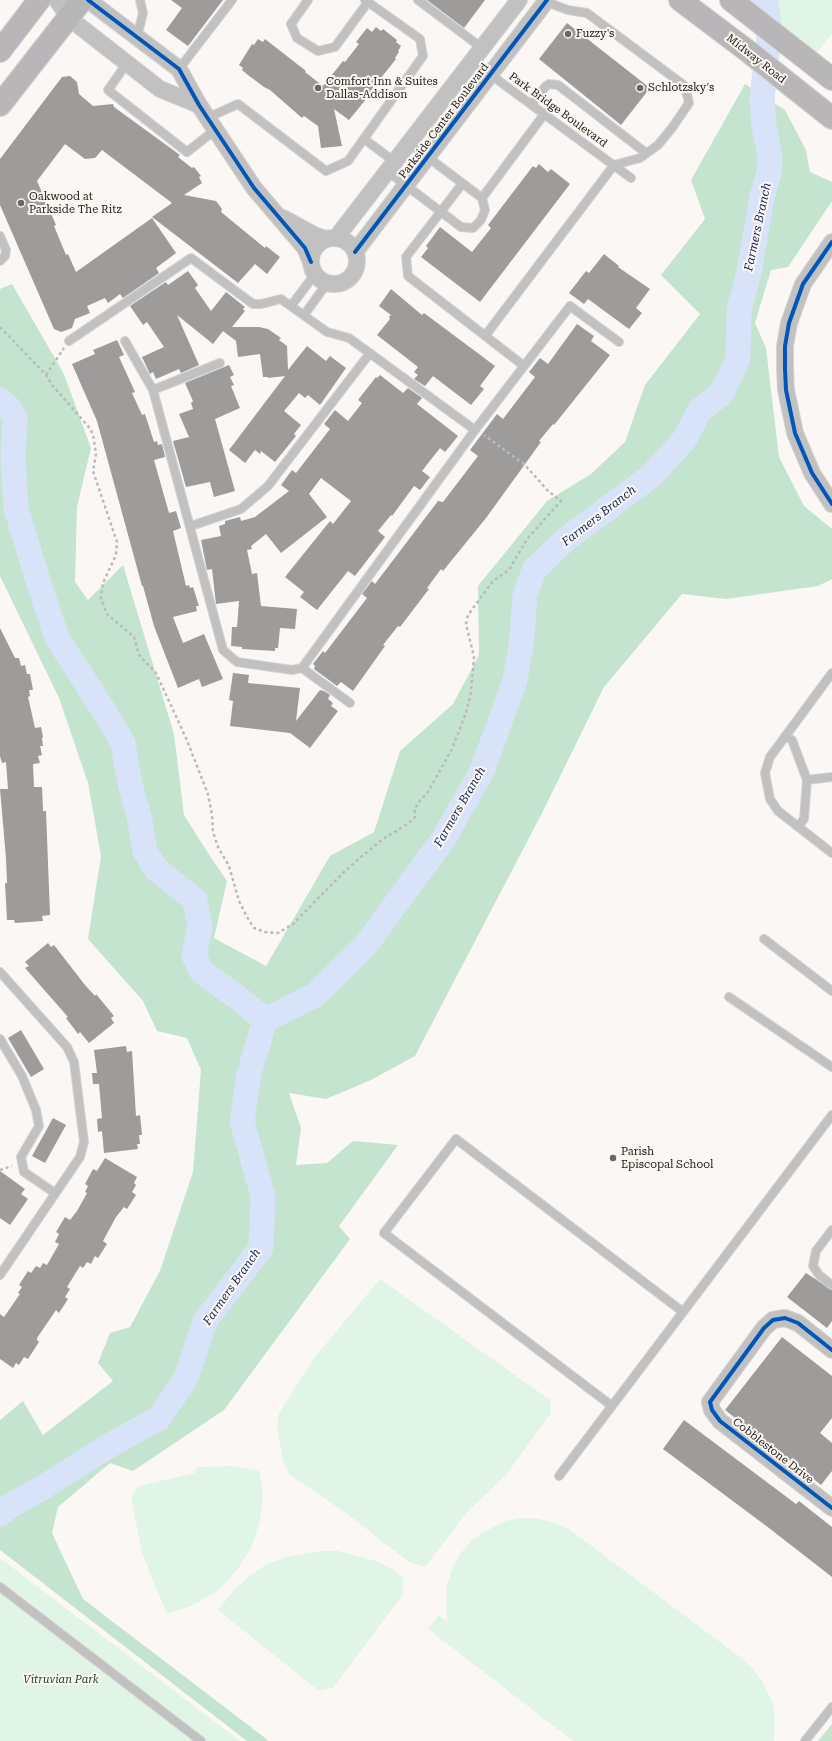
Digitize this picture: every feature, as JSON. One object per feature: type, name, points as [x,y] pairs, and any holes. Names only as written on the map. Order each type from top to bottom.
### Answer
[{"type":"main road","points":[[0,51],[39,0]]},
{"type":"main road","points":[[0,105],[82,0]]},
{"type":"main road","name":"Midway Road","points":[[680,0],[832,118]]},
{"type":"main road","points":[[731,0],[832,79]]},
{"type":"street","points":[[57,0],[69,18],[160,89],[207,118]]},
{"type":"street","points":[[88,0],[179,69],[207,118],[254,188],[305,248],[318,273],[335,283],[342,282],[349,278],[357,264],[355,252],[349,243],[314,235],[278,216]]},
{"type":"street","name":"Parkside Center Boulevard","points":[[331,239],[391,167],[519,0]]},
{"type":"street","name":"Parkside Center Boulevard","points":[[355,252],[545,1]]},
{"type":"street","points":[[318,273],[314,249],[319,243],[331,239]]},
{"type":"street","points":[[832,242],[803,284],[789,323],[785,346],[785,369],[787,398],[795,433],[812,474],[832,504]]},
{"type":"street","name":"Cobblestone Drive","points":[[832,1350],[798,1323],[785,1318],[773,1320],[764,1328],[710,1402],[712,1410],[720,1422],[832,1508]]},
{"type":"lane","points":[[137,37],[143,13],[140,0]]},
{"type":"lane","points":[[179,69],[232,0]]},
{"type":"lane","points":[[127,63],[108,90],[186,152],[207,118],[238,104],[326,171],[348,161],[423,56],[420,39],[367,1],[335,46],[318,51],[297,38],[291,24],[308,0]]},
{"type":"lane","name":"Park Bridge Boulevard","points":[[418,0],[477,54],[491,74],[631,178]]},
{"type":"lane","points":[[485,336],[614,165],[640,158],[662,141],[689,103],[685,86],[586,13],[568,10],[545,1]]},
{"type":"lane","points":[[532,104],[544,87],[549,84],[558,85],[646,153]]},
{"type":"lane","points":[[482,198],[545,113]]},
{"type":"lane","points":[[364,139],[406,185],[461,227],[473,228],[482,220],[485,210],[482,198],[409,143]]},
{"type":"lane","points":[[462,184],[406,257],[408,276],[524,366]]},
{"type":"lane","points":[[0,236],[6,250],[5,256],[0,261]]},
{"type":"lane","points":[[69,341],[191,258],[253,304],[261,304],[281,299],[327,332],[349,338],[475,430]]},
{"type":"lane","points":[[291,306],[318,273]]},
{"type":"lane","points":[[304,315],[318,273]]},
{"type":"lane","points":[[125,341],[152,390],[191,526],[223,650],[237,662],[292,670],[302,668],[475,430],[570,306],[619,342]]},
{"type":"lane","points":[[191,526],[241,509],[268,486],[370,353]]},
{"type":"lane","points":[[152,390],[220,363]]},
{"type":"lane","points":[[302,668],[350,703]]},
{"type":"lane","points":[[832,673],[770,757],[765,773],[770,799],[778,811],[832,853]]},
{"type":"lane","points":[[785,736],[792,740],[807,780],[804,819],[798,827]]},
{"type":"lane","points":[[807,780],[832,777]]},
{"type":"lane","points":[[764,938],[832,991]]},
{"type":"lane","points":[[0,1275],[80,1157],[84,1142],[74,1062],[67,1047],[1,976]]},
{"type":"lane","points":[[729,997],[832,1067]]},
{"type":"lane","points":[[0,1039],[22,1076],[36,1110],[39,1126],[21,1157],[24,1172],[55,1193]]},
{"type":"lane","points":[[559,1476],[832,1115]]},
{"type":"lane","points":[[612,1406],[384,1233],[456,1139],[683,1312]]},
{"type":"lane","points":[[832,1230],[816,1251],[813,1266],[819,1275],[832,1285]]},
{"type":"lane","points":[[0,1587],[201,1741]]},
{"type":"lane","points":[[805,1741],[832,1707]]},
{"type":"path","points":[[46,375],[69,341]]},
{"type":"path","points":[[475,430],[492,439],[525,465],[548,491],[561,501]]},
{"type":"green space","points":[[735,0],[832,0],[832,33],[811,60]]},
{"type":"green space","points":[[745,84],[785,110],[806,150],[810,172],[832,182],[832,201],[788,267],[771,270],[755,323],[766,348],[779,457],[804,506],[832,529],[832,579],[818,586],[726,599],[682,594],[604,687],[541,815],[415,1056],[371,1080],[326,1099],[289,1093],[301,1128],[296,1165],[327,1163],[353,1141],[398,1145],[339,1226],[350,1239],[224,1410],[133,1471],[110,1463],[58,1507],[52,1533],[83,1599],[269,1741],[247,1741],[0,1550],[0,1420],[23,1401],[43,1435],[113,1381],[98,1363],[110,1333],[130,1327],[160,1271],[193,1172],[201,1070],[187,1038],[157,1031],[143,1001],[88,939],[101,856],[88,783],[59,698],[0,576],[0,289],[12,284],[64,374],[91,448],[77,507],[75,582],[88,600],[123,565],[174,734],[184,815],[227,881],[214,938],[266,966],[330,856],[374,832],[400,751],[453,704],[479,655],[478,586],[547,501],[591,474],[625,442],[645,385],[700,314],[661,275],[705,219],[691,180]]},
{"type":"green space","points":[[380,1279],[550,1400],[551,1413],[506,1475],[467,1512],[425,1567],[409,1562],[346,1513],[289,1474],[283,1461],[277,1426],[279,1413],[314,1358]]},
{"type":"green space","points":[[230,1466],[259,1471],[263,1491],[262,1506],[253,1544],[238,1569],[216,1592],[191,1606],[167,1614],[142,1553],[131,1497],[139,1486],[195,1473],[196,1467]]},
{"type":"green space","points":[[520,1518],[534,1518],[552,1522],[569,1529],[740,1657],[752,1668],[762,1681],[773,1704],[775,1720],[774,1741],[573,1741],[428,1629],[439,1615],[447,1621],[447,1585],[452,1569],[459,1555],[471,1541],[484,1532],[505,1521]]},
{"type":"green space","points":[[320,1551],[338,1551],[376,1561],[392,1569],[403,1578],[403,1594],[333,1688],[319,1691],[218,1610],[235,1589],[267,1564],[286,1557]]},
{"type":"green space","name":"Vitruvian Park","points":[[0,1558],[240,1741],[0,1741]]},
{"type":"green space","points":[[832,1724],[832,1741],[818,1741]]},
{"type":"water","points":[[756,0],[773,0],[770,27]]},
{"type":"building","points":[[171,0],[223,0],[188,46],[166,30],[182,8]]},
{"type":"building","points":[[427,0],[485,0],[464,28]]},
{"type":"building","points":[[567,23],[650,88],[621,125],[539,59]]},
{"type":"building","name":"Comfort Inn & Suites Dallas-Addison","points":[[376,27],[381,31],[383,29],[397,40],[396,42],[401,46],[395,58],[396,59],[349,120],[334,109],[342,146],[321,148],[318,126],[304,116],[302,118],[270,90],[242,70],[243,68],[239,65],[252,44],[254,45],[258,39],[263,42],[265,39],[323,86],[359,44],[356,42],[367,28],[372,32]]},
{"type":"building","points":[[70,76],[77,82],[79,94],[93,106],[113,104],[114,107],[180,155],[178,157],[192,168],[194,167],[201,176],[199,177],[202,183],[184,195],[216,201],[222,209],[221,212],[265,248],[266,246],[280,257],[267,274],[255,264],[238,283],[152,217],[172,203],[102,150],[95,158],[85,159],[65,144],[37,181],[56,225],[54,226],[66,255],[68,254],[76,272],[152,218],[176,253],[156,268],[159,273],[123,298],[120,294],[108,303],[105,298],[87,306],[90,313],[75,319],[72,328],[61,332],[54,329],[0,205],[0,159],[62,77]]},
{"type":"building","points":[[539,164],[548,172],[551,169],[570,184],[480,302],[421,257],[428,248],[426,246],[440,227],[472,252],[491,228],[488,225],[533,166],[536,168]]},
{"type":"building","points":[[604,254],[619,266],[618,267],[650,289],[636,308],[642,313],[629,329],[588,299],[584,304],[569,293],[586,271],[589,273]]},
{"type":"building","points":[[188,271],[198,285],[195,288],[211,311],[226,292],[245,307],[243,309],[245,311],[232,327],[259,327],[268,329],[281,338],[279,340],[287,346],[288,370],[307,346],[326,361],[330,356],[346,368],[320,405],[308,395],[305,398],[299,393],[284,411],[301,425],[294,434],[296,436],[275,462],[261,451],[260,454],[255,450],[245,463],[229,450],[285,376],[268,378],[263,377],[260,354],[238,357],[236,341],[223,331],[213,344],[177,315],[199,365],[181,373],[179,369],[156,379],[153,372],[150,374],[142,357],[164,347],[147,322],[143,325],[130,306],[166,282],[168,285]]},
{"type":"building","points":[[391,289],[422,315],[424,313],[495,366],[480,386],[484,389],[471,405],[433,376],[425,386],[414,379],[418,375],[414,372],[418,367],[377,335],[390,319],[389,317],[391,315],[379,306]]},
{"type":"building","points":[[577,324],[594,336],[591,341],[610,355],[554,425],[553,424],[539,441],[541,442],[486,518],[443,571],[441,569],[427,588],[429,589],[400,627],[398,626],[383,645],[385,646],[353,691],[341,682],[337,686],[314,669],[315,666],[313,664],[323,651],[325,653],[367,598],[362,594],[372,581],[375,584],[438,501],[443,502],[478,456],[470,450],[497,414],[503,419],[535,377],[529,372],[540,358],[548,364]]},
{"type":"building","points":[[117,340],[124,355],[119,357],[135,392],[132,393],[142,415],[145,414],[154,442],[157,441],[158,445],[162,444],[165,457],[154,460],[169,513],[176,511],[181,528],[173,531],[186,586],[189,585],[190,588],[193,587],[199,606],[196,606],[197,611],[173,617],[183,643],[204,634],[223,679],[202,687],[199,679],[178,688],[154,626],[97,421],[72,364],[95,354],[93,350]]},
{"type":"building","points":[[229,365],[234,375],[230,377],[234,385],[231,386],[240,408],[215,419],[235,491],[214,497],[210,482],[186,487],[173,441],[189,437],[179,414],[193,409],[191,403],[193,401],[185,383]]},
{"type":"building","points":[[380,375],[403,393],[408,388],[422,398],[417,404],[458,436],[445,452],[440,448],[422,471],[430,477],[420,490],[414,486],[392,516],[391,515],[378,531],[385,537],[355,576],[348,571],[317,610],[300,597],[304,592],[285,577],[330,521],[333,524],[351,501],[321,478],[309,494],[327,517],[281,553],[266,534],[251,546],[252,549],[247,550],[252,574],[257,573],[261,606],[297,609],[295,629],[280,628],[278,648],[275,648],[275,651],[242,649],[242,647],[231,646],[232,627],[237,627],[239,601],[216,604],[212,569],[207,570],[201,540],[221,536],[219,526],[225,524],[225,521],[240,517],[241,521],[255,517],[289,491],[281,485],[292,470],[296,473],[330,429],[324,424],[335,410],[348,421],[362,403],[358,400],[376,377],[377,378]]},
{"type":"building","points":[[0,628],[15,658],[19,658],[21,666],[25,665],[27,674],[30,674],[33,690],[29,690],[30,696],[28,697],[35,728],[41,727],[43,737],[43,746],[40,746],[42,755],[38,756],[40,763],[33,764],[34,787],[42,787],[43,811],[46,811],[50,915],[42,916],[43,921],[15,923],[14,920],[7,920],[5,883],[7,883],[6,858],[0,789],[8,789],[6,762],[2,763],[0,756]]},
{"type":"building","points":[[233,673],[249,675],[248,683],[300,688],[296,721],[320,690],[330,695],[328,699],[333,703],[331,706],[338,711],[310,748],[290,733],[230,726],[233,701],[229,700]]},
{"type":"building","points":[[48,943],[51,947],[54,945],[85,985],[95,996],[96,994],[114,1016],[111,1018],[114,1023],[89,1043],[80,1032],[78,1034],[66,1018],[68,1017],[25,968],[29,966],[25,962]]},
{"type":"building","points":[[21,1030],[44,1069],[31,1077],[8,1038]]},
{"type":"building","points":[[126,1046],[127,1052],[132,1051],[136,1116],[140,1115],[142,1135],[139,1135],[140,1144],[137,1144],[138,1149],[104,1153],[102,1131],[98,1132],[97,1119],[102,1118],[99,1084],[93,1084],[92,1073],[97,1073],[94,1050]]},
{"type":"building","points":[[53,1118],[66,1125],[45,1163],[32,1156]]},
{"type":"building","points":[[105,1158],[137,1177],[134,1183],[136,1185],[132,1192],[136,1195],[127,1209],[124,1207],[116,1217],[103,1241],[107,1244],[98,1258],[95,1256],[91,1264],[87,1262],[83,1268],[80,1266],[67,1287],[70,1289],[65,1297],[68,1299],[59,1313],[56,1310],[37,1338],[39,1342],[28,1359],[24,1357],[19,1365],[16,1363],[13,1368],[0,1359],[0,1314],[4,1317],[20,1294],[18,1293],[22,1287],[19,1285],[28,1271],[31,1273],[36,1266],[40,1268],[43,1263],[47,1265],[59,1244],[55,1242],[59,1234],[56,1232],[65,1217],[70,1220],[77,1211],[87,1193],[85,1192],[88,1186],[85,1184],[93,1169],[97,1171]]},
{"type":"building","points":[[0,1171],[25,1189],[21,1194],[28,1199],[10,1225],[0,1218]]},
{"type":"building","points":[[806,1273],[832,1290],[832,1321],[827,1328],[787,1297]]},
{"type":"building","points":[[782,1337],[832,1376],[832,1418],[820,1433],[832,1443],[832,1471],[821,1485],[725,1410]]},
{"type":"building","points":[[684,1420],[796,1504],[799,1501],[832,1527],[832,1577],[663,1449]]},
{"type":"waterway","name":"Farmers Branch","points":[[0,1514],[8,1507],[42,1488],[105,1448],[159,1418],[186,1378],[205,1321],[261,1248],[263,1196],[242,1121],[249,1074],[265,1020],[315,995],[365,946],[444,838],[482,771],[515,680],[521,647],[525,596],[534,570],[565,540],[651,476],[684,440],[700,410],[721,394],[738,359],[739,310],[749,272],[762,197],[769,173],[770,156],[764,126],[762,98],[770,27],[765,0]]},
{"type":"waterway","points":[[0,400],[9,408],[15,418],[13,456],[16,508],[39,584],[57,638],[123,743],[130,784],[140,820],[145,851],[156,869],[195,900],[200,927],[194,956],[202,972],[237,997],[265,1020]]},
{"type":"cycle path","points":[[88,0],[179,69],[199,105],[254,188],[305,248],[311,262]]},
{"type":"cycle path","points":[[355,252],[547,0]]},
{"type":"cycle path","points":[[832,242],[803,284],[789,323],[785,346],[786,390],[795,433],[812,473],[832,504]]},
{"type":"cycle path","points":[[832,1350],[798,1323],[785,1318],[773,1320],[764,1328],[710,1402],[712,1410],[720,1421],[832,1508]]},
{"type":"place","name":"Fuzzy's","points":[[568,34]]},
{"type":"place","name":"Comfort Inn & Suites Dallas-Addison","points":[[318,88]]},
{"type":"place","name":"Schlotzsky's","points":[[640,88]]},
{"type":"place","name":"Oakwood at Parkside The Ritz","points":[[21,203]]},
{"type":"place","name":"Parish Episcopal School","points":[[613,1158]]}]
